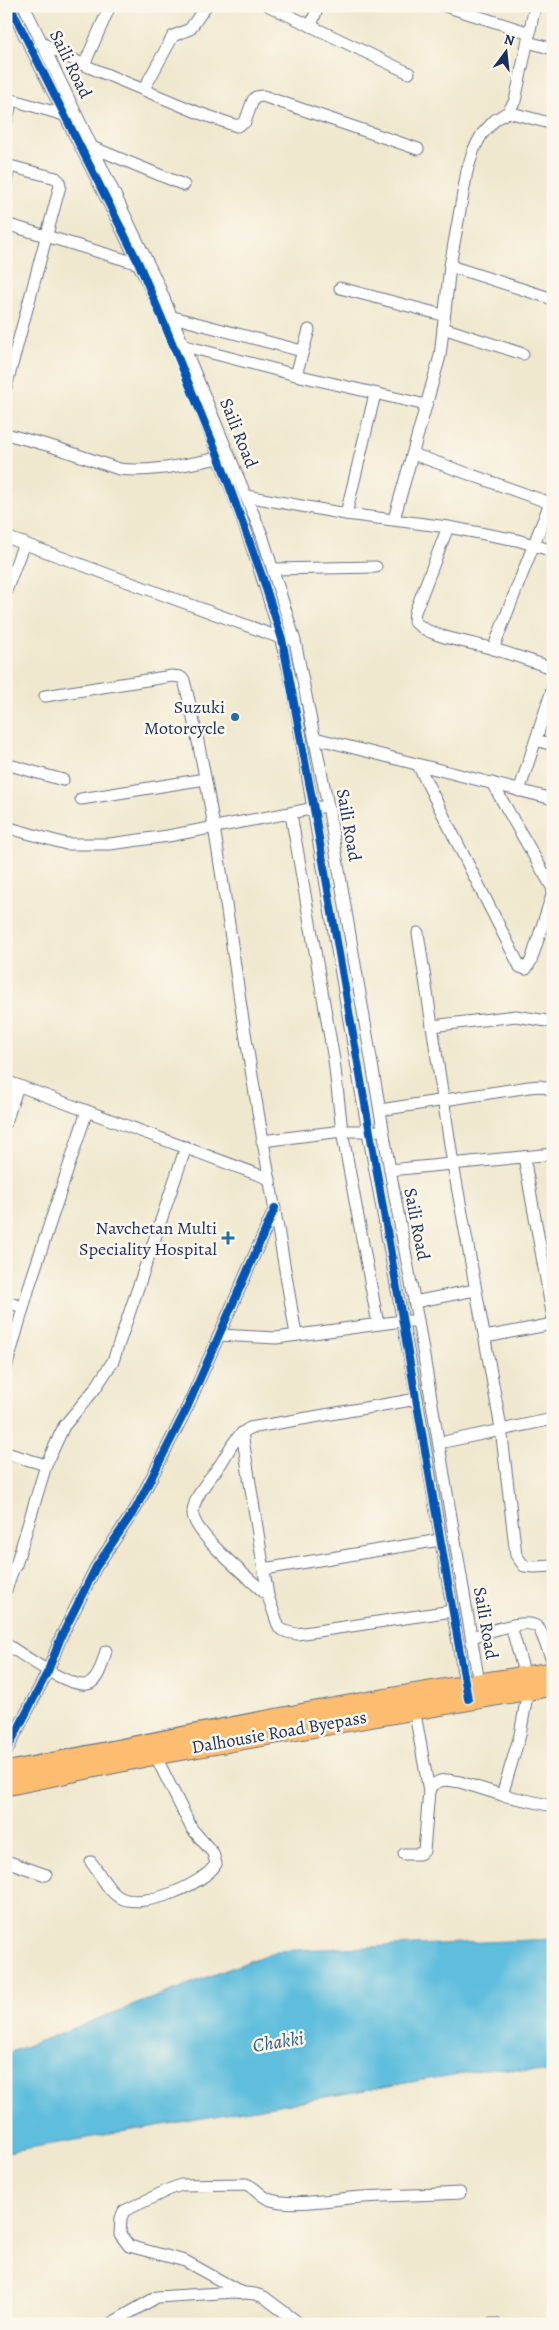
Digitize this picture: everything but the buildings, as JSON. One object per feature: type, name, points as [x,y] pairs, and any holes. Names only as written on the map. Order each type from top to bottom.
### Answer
[{"type":"highway","points":[[526,1683],[553,1672]]},
{"type":"highway","name":"Dalhousie Road Byepass","points":[[6,1786],[155,1755],[414,1708],[473,1691],[526,1683],[553,1686]]},
{"type":"highway","points":[[6,1772],[180,1736],[473,1691]]},
{"type":"street","points":[[10,6],[139,264],[220,458],[282,639],[314,809],[368,1132],[417,1399],[452,1611],[473,1691]]},
{"type":"street","name":"Saili Road","points":[[24,6],[153,271],[173,317],[246,496],[273,569],[295,641],[328,806],[390,1170],[418,1321],[464,1601],[472,1637],[473,1691]]},
{"type":"street","points":[[84,65],[110,6]]},
{"type":"street","points":[[144,89],[170,41],[178,33],[190,30],[206,6]]},
{"type":"street","points":[[269,6],[409,73]]},
{"type":"street","points":[[311,26],[318,6]]},
{"type":"street","points":[[445,6],[529,37],[553,49]]},
{"type":"street","points":[[394,519],[440,356],[443,315],[461,196],[474,149],[485,130],[508,112],[515,101],[535,6]]},
{"type":"street","points":[[28,43],[41,42],[84,65],[198,113],[237,126],[245,122],[252,100],[256,96],[263,96],[418,149]]},
{"type":"street","points":[[6,122],[9,100],[64,115]]},
{"type":"street","points":[[508,112],[553,124]]},
{"type":"street","points":[[92,146],[184,184]]},
{"type":"street","points":[[6,183],[8,165],[59,181],[58,198],[9,364],[6,387]]},
{"type":"street","points":[[6,224],[139,264]]},
{"type":"street","points":[[450,266],[553,299]]},
{"type":"street","points":[[340,288],[443,315]]},
{"type":"street","points":[[173,317],[302,351]]},
{"type":"street","points":[[443,328],[523,354]]},
{"type":"street","points":[[296,375],[309,330]]},
{"type":"street","points":[[185,346],[296,375],[426,405]]},
{"type":"street","points":[[346,514],[375,394]]},
{"type":"street","points":[[6,434],[54,447],[119,469],[160,468],[220,458]]},
{"type":"street","points":[[413,454],[550,503],[493,649]]},
{"type":"street","points":[[246,496],[346,514],[448,527],[535,544],[553,551]]},
{"type":"street","points":[[448,527],[415,612],[414,621],[422,628],[434,633],[553,668]]},
{"type":"street","points":[[6,537],[282,639],[295,641]]},
{"type":"street","points":[[6,591],[24,543]]},
{"type":"street","points":[[273,569],[376,567]]},
{"type":"street","points":[[45,696],[180,677],[184,680],[214,828],[262,1141],[296,1336]]},
{"type":"street","points":[[519,791],[553,687]]},
{"type":"street","points":[[315,738],[553,799]]},
{"type":"street","points":[[536,740],[553,745]]},
{"type":"street","points":[[6,764],[63,780]]},
{"type":"street","points":[[418,765],[520,967],[526,969],[531,962],[553,890],[492,783]]},
{"type":"street","points":[[81,799],[205,779]]},
{"type":"street","points":[[6,827],[66,844],[83,845],[168,836],[328,806]]},
{"type":"street","points":[[291,814],[334,1060],[342,1131],[378,1324]]},
{"type":"street","points":[[418,933],[453,1164],[501,1428],[516,1555],[524,1566],[534,1568],[553,1566]]},
{"type":"street","points":[[432,1026],[516,1016],[553,1022]]},
{"type":"street","points":[[6,1082],[186,1146],[270,1180]]},
{"type":"street","points":[[6,1122],[18,1086]]},
{"type":"street","points":[[380,1110],[529,1086],[540,1086],[553,1090]]},
{"type":"street","points":[[6,1368],[23,1307],[87,1111]]},
{"type":"street","points":[[262,1141],[342,1131],[368,1132],[384,1129]]},
{"type":"street","points":[[6,1590],[10,1570],[46,1465],[64,1426],[96,1389],[113,1361],[186,1146]]},
{"type":"street","points":[[390,1170],[553,1154]]},
{"type":"street","points":[[524,1157],[540,1258],[553,1318]]},
{"type":"street","points":[[6,1752],[48,1670],[61,1637],[96,1567],[136,1508],[187,1408],[275,1208]]},
{"type":"street","points":[[540,1258],[553,1256]]},
{"type":"street","points":[[414,1302],[475,1290]]},
{"type":"street","points":[[6,1302],[23,1307]]},
{"type":"street","points":[[219,1335],[276,1338],[402,1321],[418,1321]]},
{"type":"street","points":[[485,1337],[553,1324]]},
{"type":"street","points":[[268,1596],[216,1548],[196,1525],[194,1519],[195,1504],[236,1438],[250,1428],[417,1399]]},
{"type":"street","points":[[438,1443],[501,1428],[553,1419]]},
{"type":"street","points":[[242,1432],[268,1596],[279,1628],[286,1632],[297,1634],[452,1611]]},
{"type":"street","points":[[6,1453],[46,1465]]},
{"type":"street","points":[[264,1569],[440,1540]]},
{"type":"street","points":[[472,1637],[527,1623],[538,1625],[553,1662]]},
{"type":"street","points":[[502,1796],[520,1735],[526,1683],[511,1626]]},
{"type":"street","points":[[6,1644],[48,1670],[84,1686],[95,1680],[106,1650]]},
{"type":"street","points":[[404,1854],[419,1854],[424,1851],[426,1846],[428,1791],[414,1708]]},
{"type":"street","points":[[91,1862],[116,1895],[128,1900],[162,1897],[178,1891],[192,1885],[212,1870],[216,1864],[213,1853],[192,1830],[155,1755]]},
{"type":"street","points":[[428,1791],[432,1785],[440,1780],[447,1780],[460,1782],[502,1796],[553,1806]]},
{"type":"street","points":[[6,1862],[46,1875]]},
{"type":"street","points":[[243,2293],[185,2261],[129,2246],[120,2234],[121,2218],[124,2212],[168,2190],[192,2184],[246,2184],[272,2201],[289,2203],[364,2196],[460,2193]]},
{"type":"street","points":[[110,2324],[157,2297],[220,2292],[243,2293],[264,2297],[300,2324]]},
{"type":"street","points":[[490,2324],[496,2324]]},
{"type":"water","name":"Chakki","points":[[553,1939],[553,2073],[493,2068],[6,2152],[6,2054],[276,1951]]},
{"type":"cycle path","points":[[10,6],[139,264],[219,458],[262,576],[282,639],[314,809],[468,1699]]},
{"type":"cycle path","points":[[6,1752],[48,1671],[61,1637],[96,1567],[136,1508],[187,1408],[275,1208]]},
{"type":"place","name":"Suzuki Motorcycle","points":[[235,717]]},
{"type":"place","name":"Navchetan Multi Speciality Hospital","points":[[228,1238]]}]
